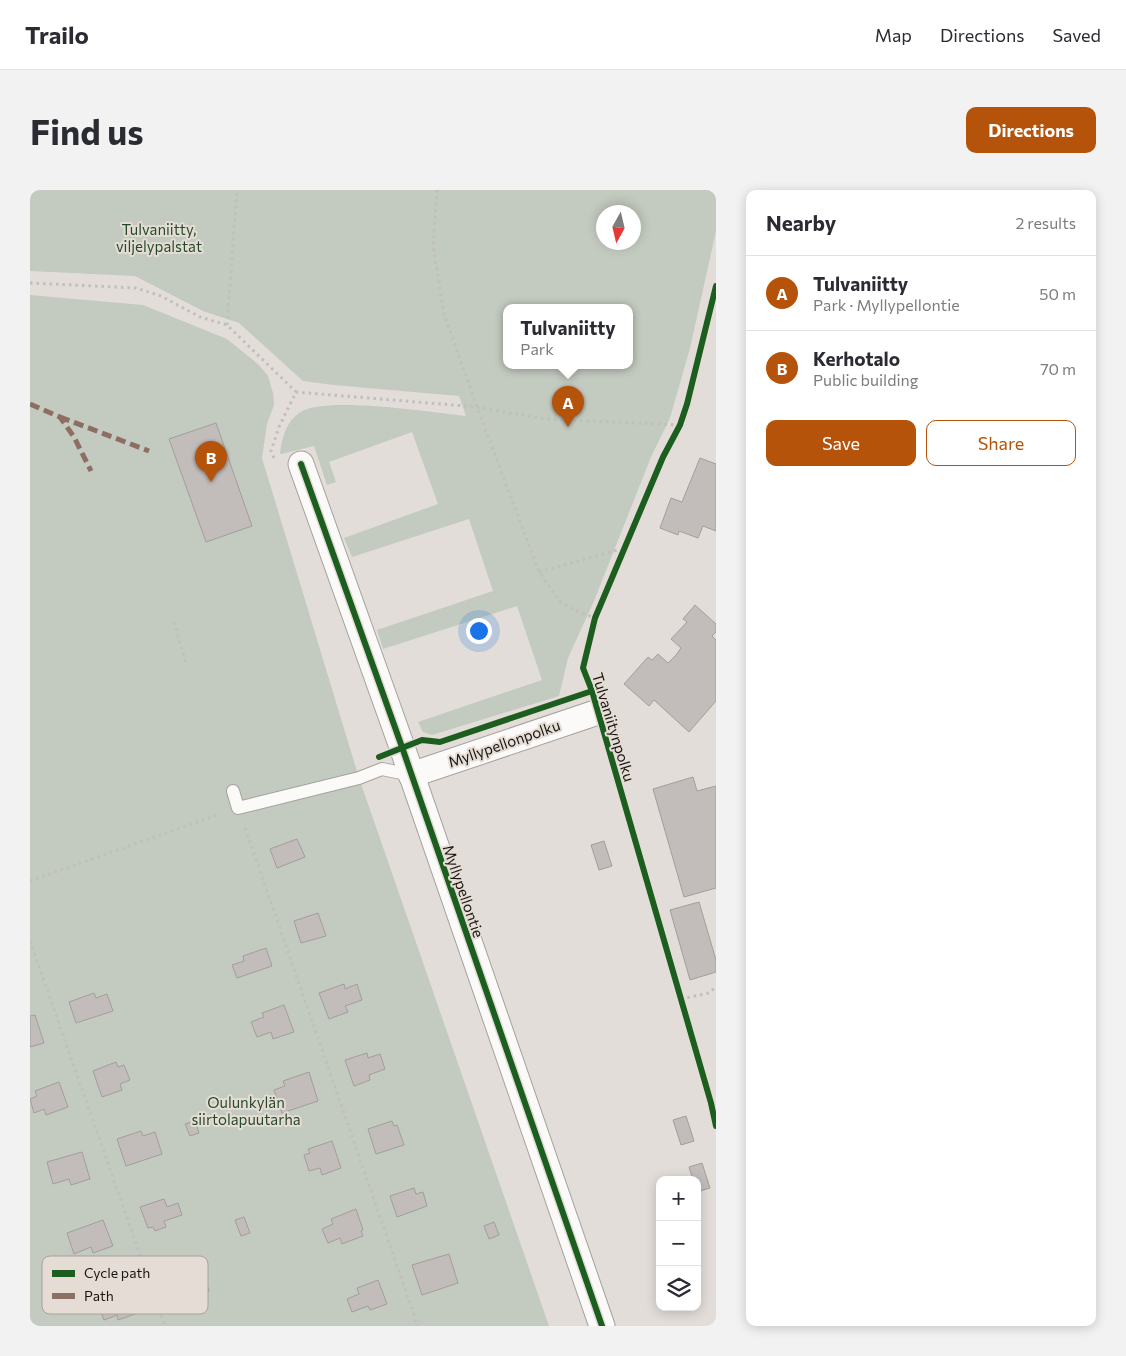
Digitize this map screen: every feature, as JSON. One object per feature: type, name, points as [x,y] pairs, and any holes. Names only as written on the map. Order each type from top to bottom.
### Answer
[{"type":"street","name":"Myllypellontie","points":[[301,464],[602,1326]]},
{"type":"street","name":"Myllypellonpolku","points":[[411,775],[598,712]]},
{"type":"lane","points":[[233,791],[238,808],[358,778],[382,769],[411,775]]},
{"type":"path","points":[[227,326],[237,190]]},
{"type":"path","points":[[437,190],[433,246],[444,314],[477,407],[539,572],[560,601],[574,610],[595,618]]},
{"type":"path","points":[[30,283],[136,288],[161,296],[200,317],[227,326],[296,392],[477,407],[545,419],[681,421],[689,427]]},
{"type":"path","points":[[296,392],[279,427],[271,452],[280,470],[301,464]]},
{"type":"path","points":[[676,433],[681,421]]},
{"type":"path","points":[[621,557],[629,539]]},
{"type":"path","points":[[539,572],[625,548]]},
{"type":"path","points":[[593,627],[598,610]]},
{"type":"path","points":[[174,622],[186,664]]},
{"type":"path","points":[[30,881],[238,808],[418,1326]]},
{"type":"path","points":[[30,941],[140,1256]]},
{"type":"path","points":[[681,999],[709,993],[716,987]]},
{"type":"path","points":[[678,990],[684,1008]]},
{"type":"path","points":[[709,1094],[714,1102],[713,1110]]},
{"type":"path","points":[[161,1314],[165,1326]]},
{"type":"green space","name":"Tulvaniitty, viljelypalstat","points":[[30,190],[716,190],[716,231],[690,348],[670,418],[651,457],[594,601],[568,658],[559,696],[432,735],[423,732],[418,722],[542,680],[517,606],[383,649],[377,630],[493,591],[469,519],[352,557],[344,538],[438,504],[412,432],[329,462],[336,482],[327,485],[314,446],[280,453],[283,436],[291,421],[299,413],[312,408],[331,405],[354,405],[466,416],[459,396],[303,381],[239,323],[203,311],[135,276],[30,271]]},
{"type":"green space","name":"Oulunkylän siirtolapuutarha","points":[[30,295],[143,305],[227,339],[259,365],[268,376],[274,405],[267,424],[262,458],[359,778],[549,1326],[30,1326]]},
{"type":"building","points":[[216,423],[252,526],[206,542],[169,439]]},
{"type":"building","points":[[700,458],[716,464],[716,531],[703,526],[698,538],[679,531],[678,535],[660,528],[671,498],[682,502]]},
{"type":"building","points":[[695,605],[716,624],[716,632],[712,636],[716,640],[716,701],[689,732],[654,700],[649,706],[624,684],[648,657],[652,660],[658,654],[668,663],[676,655],[681,648],[671,639],[687,622],[683,619]]},
{"type":"building","points":[[693,777],[697,791],[716,786],[716,888],[684,897],[653,789]]},
{"type":"building","points":[[297,839],[305,857],[277,868],[270,849]]},
{"type":"building","points":[[604,841],[612,866],[599,870],[591,845]]},
{"type":"building","points":[[699,902],[716,960],[716,972],[690,980],[670,910]]},
{"type":"building","points":[[318,913],[326,936],[301,943],[294,921]]},
{"type":"building","points":[[266,948],[272,966],[237,978],[232,965],[244,961],[243,956]]},
{"type":"building","points":[[344,984],[345,989],[357,984],[362,1000],[345,1006],[348,1012],[329,1019],[319,993]]},
{"type":"building","points":[[94,993],[96,998],[107,994],[113,1011],[76,1023],[69,1002]]},
{"type":"building","points":[[284,1005],[294,1032],[273,1039],[271,1032],[257,1037],[251,1022],[264,1017],[262,1013]]},
{"type":"building","points":[[35,1015],[44,1043],[30,1047],[30,1016]]},
{"type":"building","points":[[367,1053],[368,1058],[380,1054],[385,1069],[369,1075],[370,1080],[354,1086],[345,1060]]},
{"type":"building","points":[[116,1062],[118,1067],[124,1065],[130,1080],[120,1084],[122,1090],[102,1097],[93,1071]]},
{"type":"building","points":[[309,1072],[318,1101],[282,1113],[274,1090],[285,1086],[283,1081]]},
{"type":"building","points":[[59,1082],[68,1107],[46,1115],[44,1109],[34,1113],[30,1099],[37,1096],[35,1091]]},
{"type":"building","points":[[686,1116],[694,1141],[681,1145],[673,1120]]},
{"type":"building","points":[[195,1121],[199,1133],[190,1136],[185,1124]]},
{"type":"building","points":[[392,1121],[394,1126],[397,1125],[404,1145],[376,1154],[368,1129]]},
{"type":"building","points":[[141,1131],[143,1136],[155,1132],[162,1154],[126,1166],[117,1139]]},
{"type":"building","points":[[332,1141],[341,1168],[322,1175],[320,1168],[309,1171],[304,1155],[310,1153],[308,1149]]},
{"type":"building","points":[[82,1152],[90,1179],[71,1185],[69,1179],[53,1184],[47,1162]]},
{"type":"building","points":[[702,1163],[710,1188],[701,1191],[701,1176],[692,1176],[689,1167]]},
{"type":"building","points":[[414,1188],[416,1194],[423,1192],[427,1206],[397,1217],[390,1196]]},
{"type":"building","points":[[164,1199],[167,1207],[178,1203],[182,1215],[164,1221],[166,1227],[155,1231],[153,1227],[148,1228],[140,1207]]},
{"type":"building","points":[[356,1209],[363,1230],[361,1231],[363,1236],[342,1244],[340,1238],[328,1243],[322,1229],[333,1224],[331,1219]]},
{"type":"building","points":[[244,1217],[250,1233],[241,1236],[235,1220]]},
{"type":"building","points":[[103,1220],[113,1246],[93,1253],[91,1247],[74,1254],[67,1233]]},
{"type":"building","points":[[494,1222],[499,1235],[489,1239],[484,1226]]},
{"type":"building","points":[[449,1254],[458,1283],[422,1295],[412,1265]]},
{"type":"building","points":[[378,1280],[387,1304],[370,1310],[368,1306],[352,1312],[347,1299],[359,1294],[357,1288]]},
{"type":"building","points":[[102,1314],[135,1314],[118,1320],[117,1315],[104,1320]]},
{"type":"marked path","points":[[30,404],[60,417],[74,437],[91,471]]},
{"type":"marked path","points":[[60,417],[149,451]]},
{"type":"cycle path","name":"Tulvaniitynpolku","points":[[716,286],[687,404],[680,425],[663,457],[595,618],[583,668],[592,691],[716,1126]]},
{"type":"cycle path","points":[[301,464],[402,747],[602,1326]]},
{"type":"cycle path","name":"Tulvaniitynpolku","points":[[379,757],[422,740],[440,742],[592,691]]},
{"type":"place","name":"Tulvaniitty","points":[[568,427]]},
{"type":"place","name":"Kerhotalo","points":[[211,482]]}]
